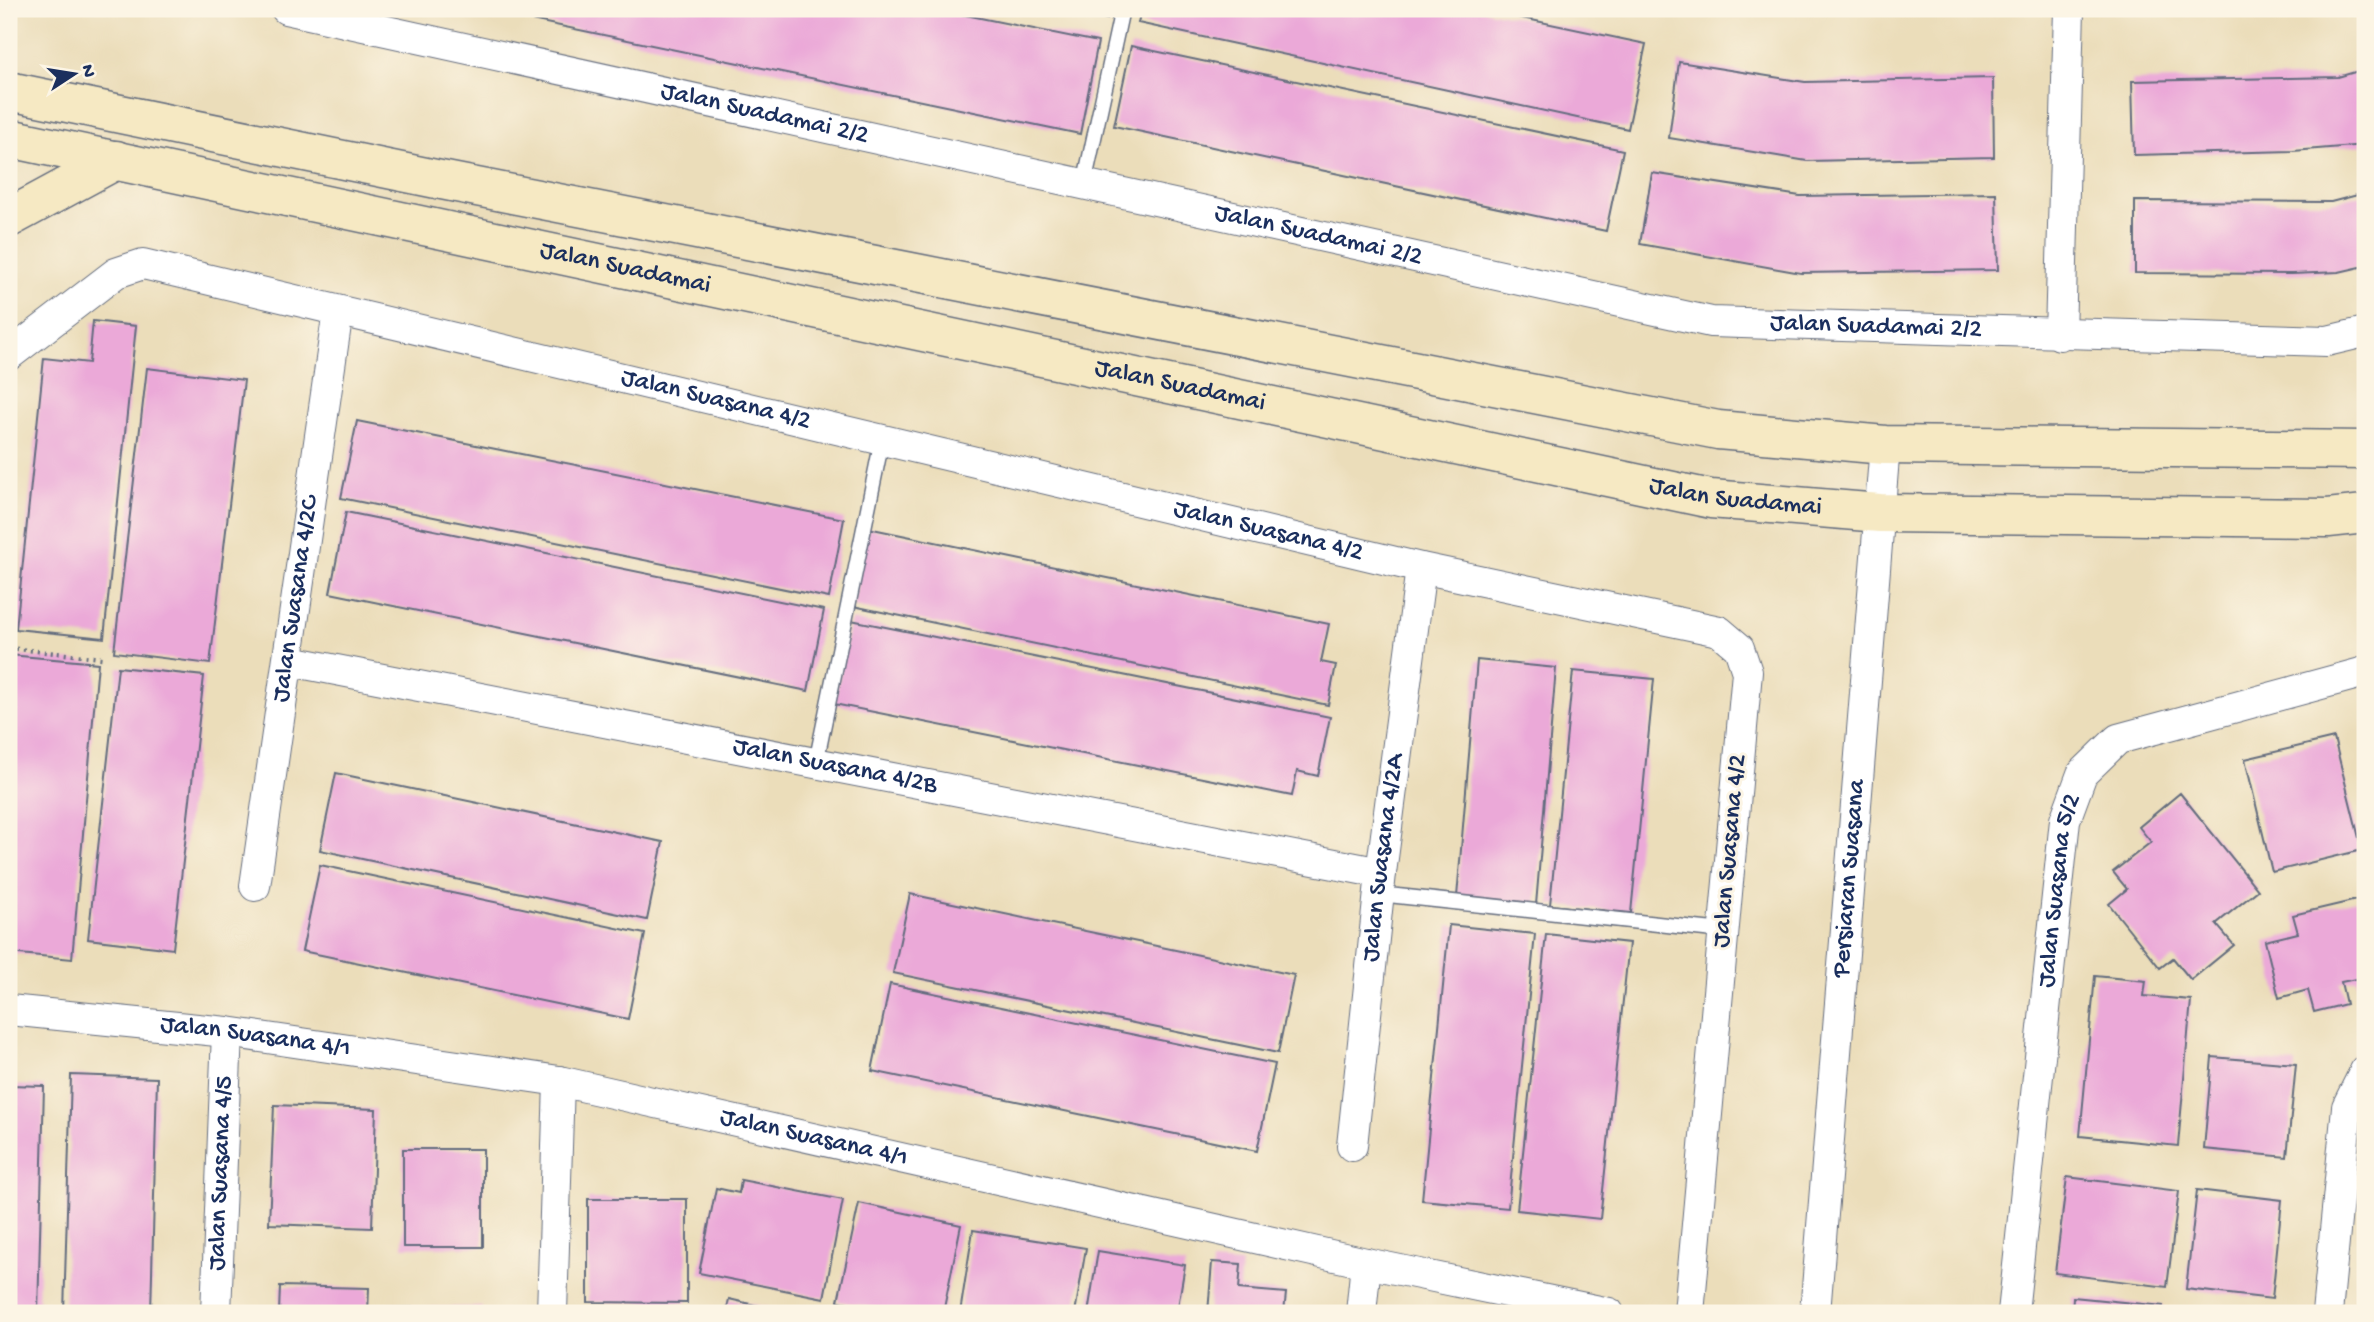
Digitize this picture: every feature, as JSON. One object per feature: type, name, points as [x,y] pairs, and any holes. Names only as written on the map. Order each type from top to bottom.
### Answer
[{"type":"main road","name":"Jalan Suadamai","points":[[9,91],[436,179],[1718,430],[1885,445],[2365,450]]},
{"type":"main road","name":"Jalan Suadamai","points":[[9,138],[1619,482],[1711,499],[1880,513],[2328,518],[2365,514]]},
{"type":"main road","points":[[9,218],[116,160]]},
{"type":"street","name":"Jalan Suadamai 2/2","points":[[286,9],[400,20],[1084,184],[1711,322],[2060,335],[2327,341],[2365,332]]},
{"type":"street","points":[[2060,335],[2069,9]]},
{"type":"street","name":"Jalan Suasana 4/2","points":[[9,355],[116,273],[143,264],[1421,568],[1718,631],[1739,648],[1747,672],[1689,1313]]},
{"type":"street","name":"Jalan Suasana 4/2C","points":[[255,886],[290,661],[338,311]]},
{"type":"street","name":"Persiaran Suasana","points":[[1815,1313],[1885,445]]},
{"type":"street","name":"Jalan Suasana 4/2A","points":[[1352,1146],[1380,883],[1421,568]]},
{"type":"street","name":"Jalan Suasana 4/2B","points":[[290,661],[817,763],[1380,883]]},
{"type":"street","name":"Jalan Suasana 5/2","points":[[2013,1313],[2065,820],[2082,774],[2118,739],[2365,672]]},
{"type":"street","name":"Jalan Suasana 4/1","points":[[9,1010],[227,1032],[559,1081],[1366,1263],[1609,1313]]},
{"type":"street","name":"Jalan Suasana 4/5","points":[[216,1313],[227,1032]]},
{"type":"street","points":[[2327,1313],[2347,1107],[2365,1071]]},
{"type":"street","points":[[552,1313],[559,1081]]},
{"type":"street","points":[[1361,1313],[1366,1263]]},
{"type":"lane","points":[[1084,184],[1122,9]]},
{"type":"lane","points":[[817,763],[882,440]]},
{"type":"lane","points":[[1380,883],[1723,931]]},
{"type":"path","points":[[9,648],[102,658]]},
{"type":"building","points":[[478,9],[936,9],[1098,42],[1080,134]]},
{"type":"building","points":[[1066,9],[1109,9],[1107,19]]},
{"type":"building","points":[[1141,9],[1479,9],[1646,44],[1628,129],[1138,23]]},
{"type":"building","points":[[1131,46],[1623,150],[1606,231],[1114,126]]},
{"type":"building","points":[[1679,62],[1805,82],[1993,78],[1994,157],[1807,161],[1669,138]]},
{"type":"building","points":[[2365,69],[2365,145],[2293,151],[2134,155],[2132,81],[2338,77]]},
{"type":"building","points":[[1652,173],[1800,196],[1996,193],[1998,270],[1801,273],[1640,244]]},
{"type":"building","points":[[2365,193],[2365,266],[2339,272],[2292,274],[2135,273],[2135,201],[2331,202]]},
{"type":"building","points":[[93,321],[136,326],[104,638],[16,629],[44,358],[89,363]]},
{"type":"building","points":[[147,368],[244,380],[210,664],[114,652]]},
{"type":"building","points":[[357,421],[844,519],[829,598],[341,498]]},
{"type":"building","points":[[346,512],[824,610],[808,691],[330,593]]},
{"type":"building","points":[[868,528],[1329,624],[1321,662],[1336,665],[1328,705],[853,606]]},
{"type":"building","points":[[851,620],[1330,717],[1318,776],[1297,771],[1292,796],[834,704]]},
{"type":"building","points":[[9,655],[98,663],[72,959],[9,953]]},
{"type":"building","points":[[1477,660],[1556,668],[1536,905],[1457,897]]},
{"type":"building","points":[[118,667],[204,676],[173,949],[88,939]]},
{"type":"building","points":[[1573,671],[1654,679],[1631,913],[1550,905]]},
{"type":"building","points":[[2334,738],[2362,850],[2272,872],[2245,759]]},
{"type":"building","points":[[336,773],[663,842],[647,920],[320,850]]},
{"type":"building","points":[[2180,793],[2258,890],[2216,924],[2234,945],[2191,980],[2173,958],[2160,968],[2109,904],[2127,889],[2113,872],[2151,842],[2139,827]]},
{"type":"building","points":[[320,865],[645,934],[628,1019],[302,951]]},
{"type":"building","points":[[910,894],[1294,975],[1278,1053],[893,973]]},
{"type":"building","points":[[2365,898],[2365,1013],[2356,979],[2341,982],[2346,1004],[2314,1012],[2308,990],[2279,998],[2265,941],[2298,933],[2293,915]]},
{"type":"building","points":[[1449,925],[1535,934],[1508,1208],[1422,1200]]},
{"type":"building","points":[[1546,934],[1629,943],[1600,1219],[1517,1210]]},
{"type":"building","points":[[2095,976],[2146,981],[2144,996],[2191,1000],[2178,1146],[2080,1136]]},
{"type":"building","points":[[890,984],[1275,1064],[1257,1151],[872,1071]]},
{"type":"building","points":[[2212,1057],[2296,1064],[2287,1157],[2204,1149]]},
{"type":"building","points":[[71,1075],[157,1078],[151,1313],[64,1313]]},
{"type":"building","points":[[9,1085],[44,1086],[38,1313],[9,1313]]},
{"type":"building","points":[[274,1105],[376,1109],[372,1228],[269,1224]]},
{"type":"building","points":[[403,1149],[483,1149],[483,1247],[403,1247]]},
{"type":"building","points":[[2067,1177],[2179,1191],[2167,1287],[2055,1273]]},
{"type":"building","points":[[741,1180],[843,1200],[824,1298],[699,1273],[716,1188],[739,1193]]},
{"type":"building","points":[[2197,1190],[2282,1200],[2272,1299],[2186,1289]]},
{"type":"building","points":[[588,1199],[687,1199],[687,1303],[588,1302]]},
{"type":"building","points":[[859,1203],[961,1225],[943,1313],[899,1313],[838,1301]]},
{"type":"building","points":[[973,1230],[1086,1248],[1075,1313],[960,1313]]},
{"type":"building","points":[[1098,1251],[1185,1265],[1177,1313],[1088,1313]]},
{"type":"building","points":[[1212,1262],[1241,1264],[1239,1289],[1286,1293],[1284,1313],[1208,1313]]},
{"type":"building","points":[[280,1286],[369,1288],[368,1313],[279,1313]]},
{"type":"building","points":[[2073,1297],[2163,1306],[2162,1313],[2072,1313]]},
{"type":"building","points":[[729,1299],[785,1312],[785,1313],[726,1313]]},
{"type":"building","points":[[482,1307],[482,1313],[383,1313],[383,1308]]}]
